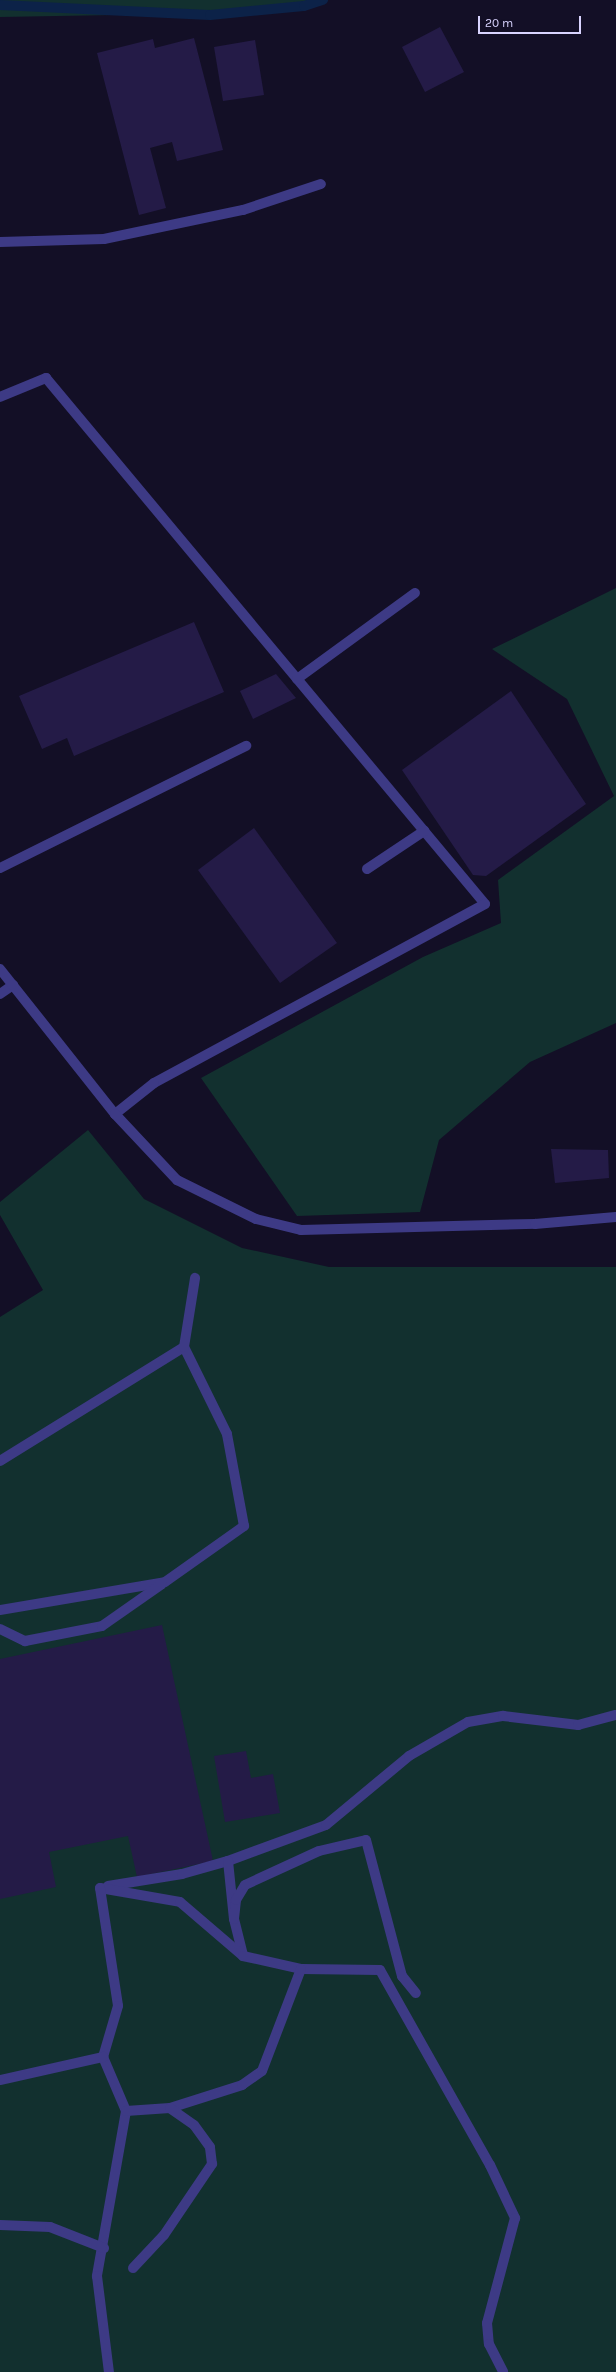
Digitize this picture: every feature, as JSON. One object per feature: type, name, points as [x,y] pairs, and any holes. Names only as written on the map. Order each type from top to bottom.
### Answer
[{"type":"street","points":[[0,242],[104,239],[243,210],[321,184]]},
{"type":"street","points":[[0,397],[46,378],[485,904],[154,1083],[115,1114]]},
{"type":"street","points":[[297,679],[415,593]]},
{"type":"street","points":[[0,868],[246,746]]},
{"type":"street","points":[[366,869],[424,831]]},
{"type":"street","points":[[0,968],[115,1114],[177,1180],[256,1219],[301,1230],[535,1224],[616,1217]]},
{"type":"street","points":[[0,994],[13,985]]},
{"type":"street","points":[[0,1629],[25,1641],[102,1626],[244,1526],[227,1434],[184,1347],[195,1278]]},
{"type":"street","points":[[0,1461],[184,1347]]},
{"type":"street","points":[[0,1610],[166,1582]]},
{"type":"street","points":[[100,1888],[182,1874],[228,1861],[326,1825],[409,1756],[468,1722],[503,1716],[578,1725],[616,1715]]},
{"type":"street","points":[[234,1919],[236,1900],[245,1885],[319,1851],[366,1840],[402,1976],[416,1993]]},
{"type":"street","points":[[228,1861],[234,1919],[243,1956]]},
{"type":"street","points":[[100,1888],[180,1902],[243,1956],[302,1969],[380,1970],[402,1976]]},
{"type":"street","points":[[100,1888],[118,2006],[104,2057],[126,2111],[104,2248],[97,2276],[109,2372]]},
{"type":"street","points":[[126,2111],[170,2108],[242,2085],[262,2071],[302,1969]]},
{"type":"street","points":[[380,1970],[490,2165],[515,2218],[487,2323],[489,2344],[503,2372]]},
{"type":"street","points":[[0,2080],[104,2057]]},
{"type":"street","points":[[133,2268],[164,2235],[212,2164],[210,2147],[194,2125],[170,2108]]},
{"type":"street","points":[[0,2226],[50,2227],[104,2248]]},
{"type":"green space","points":[[0,0],[325,0],[285,12],[0,17]]},
{"type":"green space","points":[[616,588],[616,1023],[530,1062],[439,1140],[420,1212],[297,1216],[201,1078],[423,957],[501,923],[498,880],[614,796],[567,699],[492,649]]},
{"type":"green space","points":[[88,1130],[144,1199],[242,1248],[329,1267],[616,1267],[616,2372],[0,2372],[0,1317],[43,1290],[0,1215],[0,1202]]},
{"type":"building","points":[[440,27],[464,72],[425,92],[402,47]]},
{"type":"building","points":[[194,38],[223,150],[177,161],[172,142],[150,148],[166,208],[139,215],[97,53],[153,39],[155,48]]},
{"type":"building","points":[[255,40],[264,95],[223,101],[214,47]]},
{"type":"building","points":[[194,622],[224,692],[74,756],[67,738],[42,749],[19,696]]},
{"type":"building","points":[[276,674],[296,698],[253,719],[240,691]]},
{"type":"building","points":[[511,691],[586,804],[486,876],[473,875],[402,770]]},
{"type":"building","points":[[254,828],[337,943],[280,983],[198,870]]},
{"type":"building","points":[[551,1149],[608,1150],[609,1178],[555,1183]]},
{"type":"building","points":[[162,1625],[213,1861],[137,1877],[128,1836],[49,1852],[56,1887],[0,1899],[0,1659]]},
{"type":"building","points":[[246,1751],[251,1778],[273,1774],[280,1813],[225,1822],[214,1756]]},
{"type":"waterway","points":[[0,5],[210,15],[304,6],[323,0]]}]
